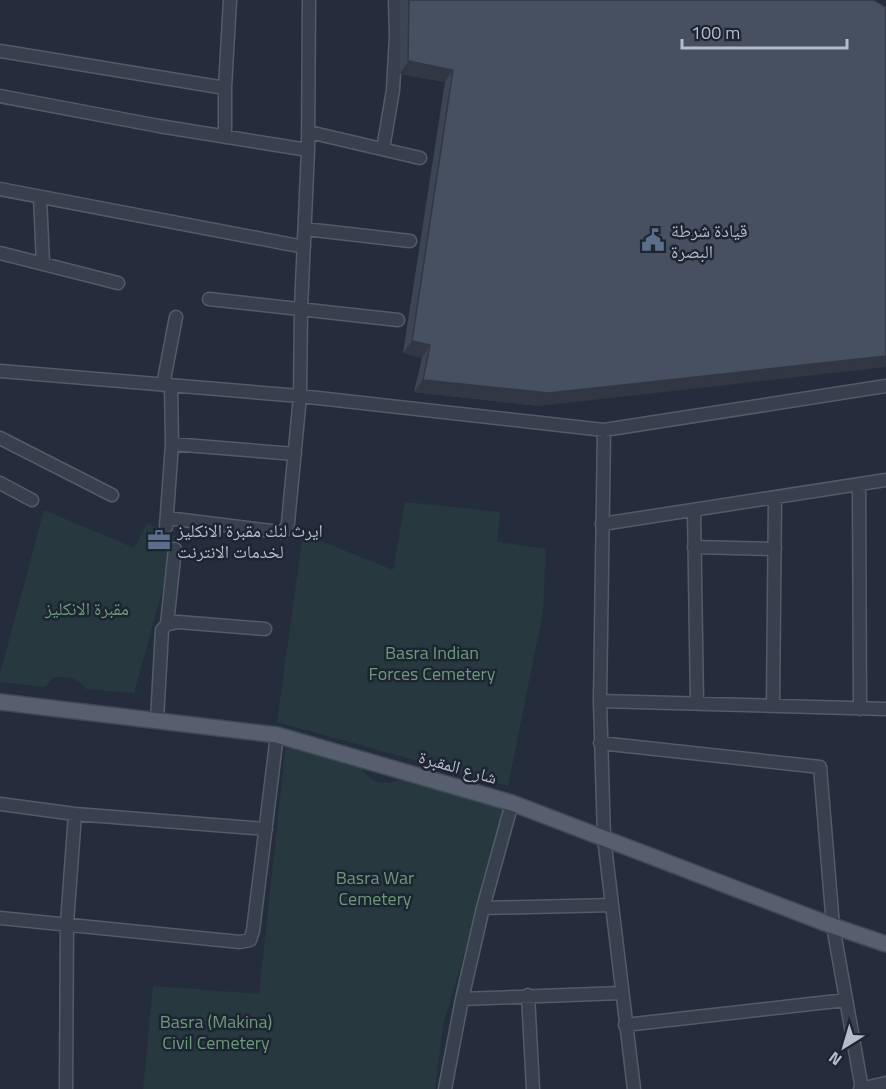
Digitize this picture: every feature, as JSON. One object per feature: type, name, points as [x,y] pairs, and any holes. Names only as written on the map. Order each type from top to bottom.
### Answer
[{"type":"main road","name":"شارع المقبرة","points":[[0,702],[277,735],[512,803],[833,926],[886,944]]},
{"type":"street","points":[[225,137],[230,0]]},
{"type":"street","points":[[176,317],[167,385],[172,444],[166,523],[280,532],[286,529],[300,396],[301,308],[309,132],[309,0]]},
{"type":"street","points":[[383,149],[393,90],[395,0]]},
{"type":"street","points":[[0,51],[225,88]]},
{"type":"street","points":[[0,96],[308,150]]},
{"type":"street","points":[[309,132],[420,158]]},
{"type":"street","points":[[0,189],[304,247]]},
{"type":"street","points":[[40,197],[43,263]]},
{"type":"street","points":[[305,229],[410,241]]},
{"type":"street","points":[[0,253],[118,283]]},
{"type":"street","points":[[209,299],[398,320]]},
{"type":"street","points":[[0,371],[300,396],[604,430],[886,386]]},
{"type":"street","points":[[604,430],[600,701],[604,838],[634,1089]]},
{"type":"street","points":[[0,438],[112,495]]},
{"type":"street","points":[[172,444],[295,454]]},
{"type":"street","points":[[602,524],[886,480]]},
{"type":"street","points":[[0,483],[32,500]]},
{"type":"street","points":[[859,484],[861,709]]},
{"type":"street","points":[[773,706],[775,497]]},
{"type":"street","points":[[694,510],[696,704]]},
{"type":"street","points":[[694,547],[775,549]]},
{"type":"street","points":[[157,720],[162,630],[167,624],[175,549]]},
{"type":"street","points":[[167,624],[178,622],[265,629]]},
{"type":"street","points":[[600,701],[886,710]]},
{"type":"street","points":[[0,918],[240,942],[250,940],[254,931],[277,735]]},
{"type":"street","points":[[600,744],[820,766],[833,926],[861,1089],[886,1083]]},
{"type":"street","points":[[445,1089],[462,999],[483,908],[512,803]]},
{"type":"street","points":[[0,804],[75,814],[266,829]]},
{"type":"street","points":[[66,1089],[66,923],[75,814]]},
{"type":"street","points":[[483,908],[612,905]]},
{"type":"street","points":[[462,999],[621,993]]},
{"type":"street","points":[[528,995],[533,1089]]},
{"type":"street","points":[[625,1025],[846,1000]]},
{"type":"green space","name":"Basra Indian Forces Cemetery","points":[[405,502],[500,512],[497,542],[546,549],[543,612],[508,786],[277,722],[303,534],[393,570]]},
{"type":"green space","name":"مقبرة الانكليز","points":[[44,510],[134,548],[147,523],[177,537],[134,693],[86,689],[75,679],[67,677],[53,677],[45,687],[0,682],[0,674]]},
{"type":"green space","name":"Basra War Cemetery","points":[[286,744],[359,765],[368,776],[378,782],[390,782],[404,777],[507,809],[443,1025],[435,1089],[143,1089],[153,986],[259,994]]},
{"type":"building","name":"قيادة شرطة البصرة","points":[[409,0],[874,0],[886,7],[886,356],[549,393],[423,380],[430,345],[412,341],[453,70],[408,61]]},
{"type":"place","name":"قيادة شرطة البصرة","points":[[653,240]]},
{"type":"place","name":"ايرث لنك مقبرة الانكليز لخدمات الانترنت","points":[[159,540]]},
{"type":"park label","name":"Basra (Makina) Civil Cemetery","points":[[216,1031]]}]
